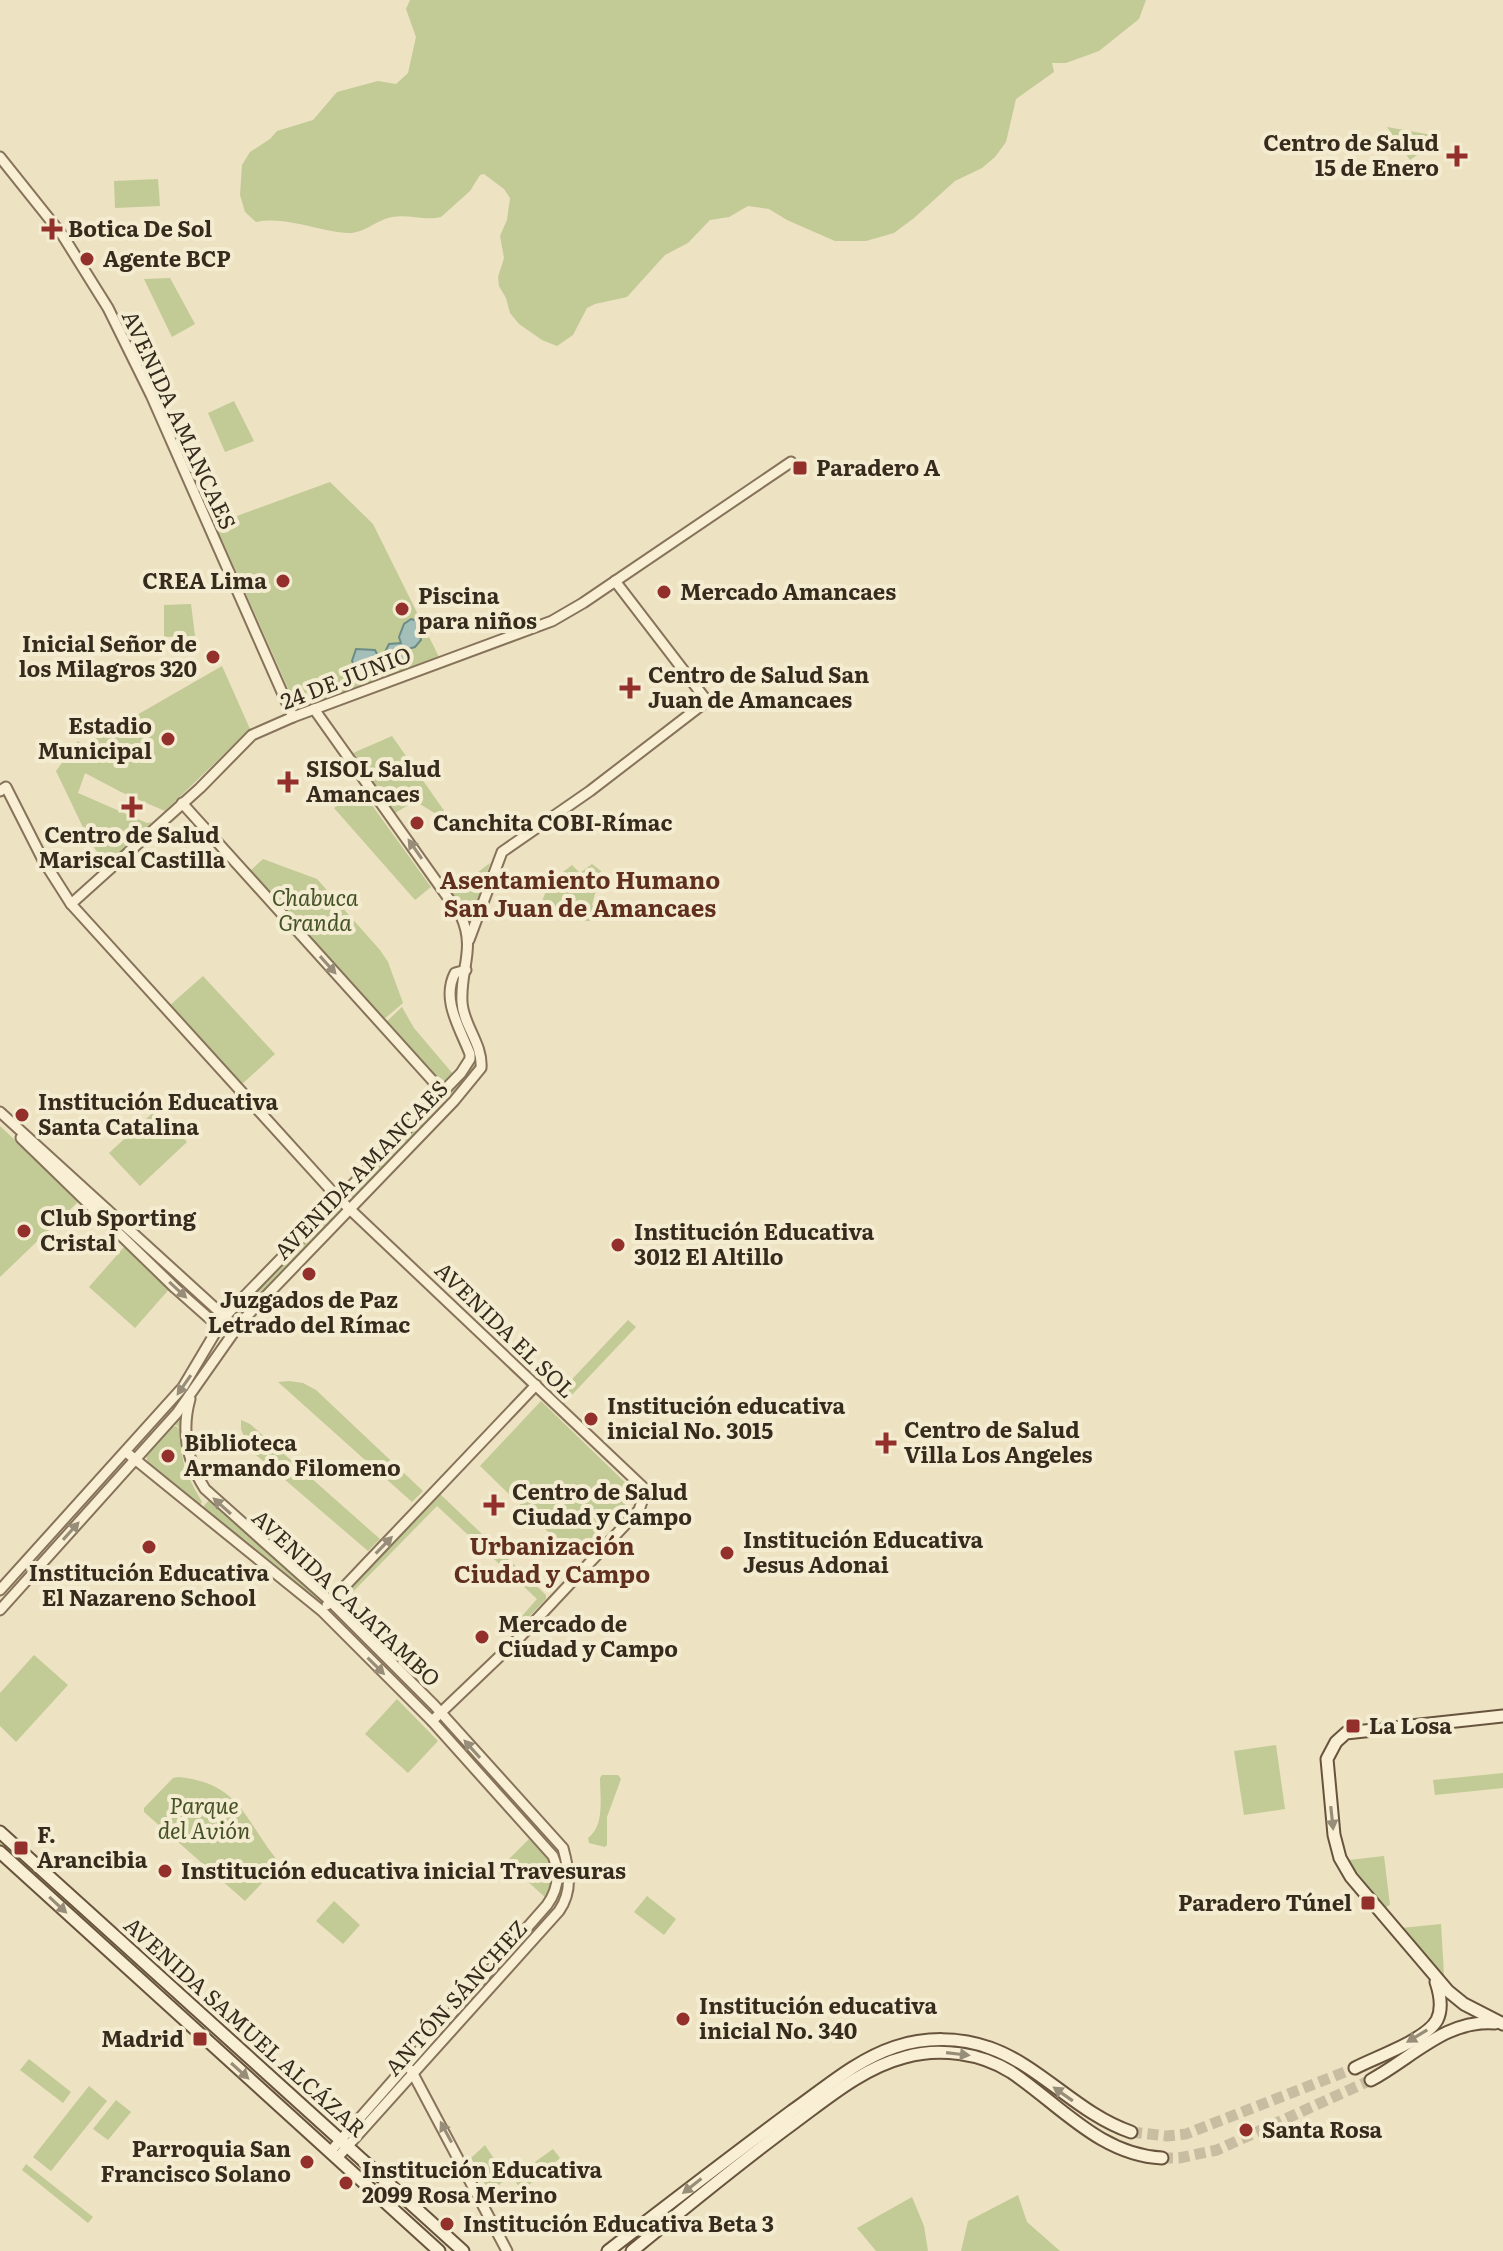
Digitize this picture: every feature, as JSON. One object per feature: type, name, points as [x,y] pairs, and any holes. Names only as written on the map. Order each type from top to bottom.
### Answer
[{"type":"main road","points":[[1502,2024],[1460,2001],[1435,1978],[1345,1868],[1335,1841],[1327,1759],[1331,1747],[1346,1733],[1503,1716]]},
{"type":"main road","name":"AVENIDA SAMUEL ALCÁZAR","points":[[0,1832],[463,2251]]},
{"type":"main road","name":"AVENIDA SAMUEL ALCÁZAR","points":[[0,1852],[439,2251]]},
{"type":"main road","points":[[1355,2068],[1418,2036],[1436,2021],[1440,1998],[1435,1978]]},
{"type":"main road","points":[[1371,2080],[1454,2029],[1477,2022],[1502,2024]]},
{"type":"main road","points":[[738,2158],[867,2059],[898,2046],[937,2040],[991,2048],[1100,2118],[1131,2132]]},
{"type":"main road","points":[[608,2251],[738,2158],[867,2072],[908,2056],[949,2053],[985,2060],[1006,2069],[1114,2147],[1139,2157],[1162,2158]]},
{"type":"main road","points":[[632,2251],[725,2167]]},
{"type":"street","name":"AVENIDA AMANCAES","points":[[0,157],[63,236],[108,308],[151,395],[293,717]]},
{"type":"street","name":"24 DE JUNIO","points":[[71,904],[252,735],[552,621],[791,462]]},
{"type":"street","points":[[469,940],[502,852],[590,791],[707,701],[615,581]]},
{"type":"street","name":"AVENIDA AMANCAES","points":[[0,1590],[183,1387],[222,1322],[441,1090],[461,1073],[470,1059],[452,1014],[451,984],[460,971],[469,940],[461,916],[314,709]]},
{"type":"street","name":"AVENIDA EL SOL","points":[[3,789],[71,904],[338,1198],[351,1207],[646,1490],[639,1510],[520,1637],[441,1713]]},
{"type":"street","points":[[182,803],[441,1090]]},
{"type":"street","name":"AVENIDA AMANCAES","points":[[0,1610],[194,1391],[236,1327],[478,1074],[481,1068],[480,1051],[462,1004],[460,971]]},
{"type":"street","points":[[0,1112],[222,1322]]},
{"type":"street","points":[[0,1120],[222,1322],[236,1327]]},
{"type":"street","points":[[322,1611],[536,1385]]},
{"type":"street","name":"AVENIDA CAJATAMBO","points":[[194,1391],[187,1410],[186,1434],[190,1459],[205,1489],[330,1601],[441,1713],[563,1848]]},
{"type":"street","name":"AVENIDA CAJATAMBO","points":[[126,1452],[322,1611],[432,1721],[553,1856]]},
{"type":"street","points":[[432,1721],[441,1713]]},
{"type":"street","points":[[489,1785],[497,1777]]},
{"type":"street","name":"ANTÓN SÁNCHEZ","points":[[333,2155],[414,2072],[565,1902],[568,1874],[563,1848]]},
{"type":"street","name":"ANTÓN SÁNCHEZ","points":[[344,2143],[404,2065],[553,1897],[557,1873],[553,1856]]},
{"type":"street","points":[[404,2065],[414,2072],[507,2251]]},
{"type":"green space","points":[[410,0],[1146,0],[1139,19],[1099,51],[1066,63],[1052,63],[1054,72],[1016,99],[1006,142],[995,157],[982,168],[955,181],[894,233],[866,241],[835,241],[769,209],[748,206],[729,217],[710,220],[688,243],[665,255],[627,297],[587,308],[573,335],[557,346],[519,324],[510,313],[498,277],[504,258],[500,236],[507,220],[510,198],[504,189],[484,174],[441,217],[392,217],[353,233],[290,222],[256,222],[245,212],[240,195],[242,165],[250,152],[277,131],[313,120],[337,92],[378,81],[396,84],[408,73],[416,37],[406,9]]},
{"type":"green space","points":[[1387,127],[1432,135],[1440,139],[1410,160]]},
{"type":"green space","points":[[158,179],[160,206],[115,208],[114,181]]},
{"type":"green space","points":[[170,278],[195,324],[172,337],[144,279]]},
{"type":"green space","points":[[234,401],[254,441],[225,452],[208,413]]},
{"type":"green space","points":[[330,482],[373,524],[439,657],[298,711],[215,524]]},
{"type":"green space","points":[[191,604],[195,636],[164,637],[164,605]]},
{"type":"green space","name":"Estadio Municipal","points":[[222,666],[250,729],[165,811],[85,773],[78,793],[147,823],[152,822],[107,865],[90,842],[56,771],[78,741],[83,746]]},
{"type":"green space","points":[[392,736],[454,825],[415,801],[395,813],[353,753]]},
{"type":"green space","points":[[361,790],[431,887],[415,900],[334,808]]},
{"type":"green space","name":"Chabuca Granda","points":[[263,859],[317,879],[380,950],[388,962],[403,1003],[382,1021],[250,871]]},
{"type":"green space","points":[[490,863],[470,926],[451,896],[452,892]]},
{"type":"green space","points":[[592,864],[601,871],[592,905],[603,911],[600,920],[587,921],[541,904],[549,883],[572,865],[580,873]]},
{"type":"green space","points":[[203,976],[275,1054],[241,1085],[169,1006]]},
{"type":"green space","points":[[459,981],[470,1038],[478,1058],[476,1069],[354,1197],[349,1198],[347,1196],[471,1063],[457,1021],[453,986]]},
{"type":"green space","points":[[402,1007],[414,1028],[453,1074],[441,1084],[385,1023]]},
{"type":"green space","points":[[157,1109],[187,1142],[140,1186],[109,1153]]},
{"type":"green space","name":"Club Sporting Cristal","points":[[0,1126],[79,1201],[0,1277]]},
{"type":"green space","points":[[337,1206],[339,1213],[238,1318],[233,1318],[231,1315]]},
{"type":"green space","points":[[125,1246],[171,1287],[135,1328],[89,1287]]},
{"type":"green space","points":[[628,1320],[636,1327],[567,1400],[559,1393]]},
{"type":"green space","points":[[278,1382],[303,1383],[316,1390],[423,1491],[412,1502]]},
{"type":"green space","points":[[541,1401],[636,1493],[575,1558],[480,1466]]},
{"type":"green space","points":[[182,1414],[182,1455],[188,1476],[202,1502],[199,1506],[148,1466],[146,1454],[171,1427],[176,1426],[180,1430],[177,1425],[172,1425]]},
{"type":"green space","points":[[241,1420],[250,1424],[380,1539],[368,1551],[249,1449]]},
{"type":"green space","points":[[439,1493],[546,1595],[546,1599],[518,1628],[514,1625],[537,1599],[437,1506],[343,1602],[338,1597]]},
{"type":"green space","points":[[210,1499],[323,1598],[322,1603],[248,1542],[201,1509]]},
{"type":"green space","points":[[34,1655],[68,1685],[16,1742],[0,1726],[0,1693]]},
{"type":"green space","points":[[397,1699],[438,1741],[408,1773],[365,1734]]},
{"type":"green space","points":[[1276,1745],[1285,1809],[1244,1815],[1234,1751]]},
{"type":"green space","points":[[1503,1773],[1503,1788],[1435,1795],[1433,1780]]},
{"type":"green space","points":[[602,1775],[618,1775],[621,1779],[607,1817],[605,1847],[589,1843],[588,1838],[599,1819]]},
{"type":"green space","name":"Parque del Avión","points":[[173,1778],[199,1781],[228,1795],[278,1861],[279,1865],[245,1901],[144,1812],[144,1808]]},
{"type":"green space","points":[[529,1839],[547,1859],[553,1872],[547,1899],[506,1862]]},
{"type":"green space","points":[[0,1840],[155,1984],[137,1968],[130,1966],[0,1847]]},
{"type":"green space","points":[[1384,1856],[1390,1905],[1386,1907],[1349,1863],[1349,1860]]},
{"type":"green space","points":[[647,1896],[676,1919],[664,1935],[634,1912]]},
{"type":"green space","points":[[334,1901],[360,1925],[343,1944],[316,1921]]},
{"type":"green space","points":[[1441,1924],[1444,1975],[1441,1976],[1401,1928]]},
{"type":"green space","points":[[29,2059],[71,2092],[63,2103],[20,2070]]},
{"type":"green space","points":[[89,2086],[107,2101],[51,2171],[33,2157]]},
{"type":"green space","points":[[116,2100],[131,2112],[108,2140],[93,2129]]},
{"type":"green space","points":[[485,2145],[507,2179],[489,2192],[471,2158]]},
{"type":"green space","points":[[553,2149],[560,2158],[522,2191],[513,2178]]},
{"type":"green space","points":[[26,2164],[93,2217],[88,2223],[22,2170]]},
{"type":"green space","points":[[1018,2195],[1027,2222],[1060,2251],[961,2251],[968,2221]]},
{"type":"green space","points":[[912,2197],[924,2226],[928,2251],[876,2251],[857,2228]]},
{"type":"water","points":[[411,619],[417,621],[421,640],[415,647],[404,650],[407,661],[385,665],[373,676],[357,672],[352,661],[356,649],[375,650],[378,656],[383,656],[389,644],[401,643],[399,637],[404,624]]},
{"type":"tunnel","points":[[1131,2132],[1167,2136],[1186,2134],[1355,2068]]},
{"type":"tunnel","points":[[1162,2158],[1179,2158],[1217,2150],[1371,2080]]},
{"type":"place","name":"Centro de Salud 15 de Enero","points":[[1457,156]]},
{"type":"place","name":"Botica De Sol","points":[[52,229]]},
{"type":"place","name":"Agente BCP","points":[[87,259]]},
{"type":"place","name":"Paradero A","points":[[800,468]]},
{"type":"place","name":"CREA Lima","points":[[283,581]]},
{"type":"place","name":"Mercado Amancaes","points":[[664,592]]},
{"type":"place","name":"Piscina para niños","points":[[402,609]]},
{"type":"place","name":"Inicial Señor de los Milagros 320","points":[[213,657]]},
{"type":"place","name":"Centro de Salud San Juan de Amancaes","points":[[630,688]]},
{"type":"place","name":"Estadio Municipal","points":[[168,739]]},
{"type":"place","name":"SISOL Salud Amancaes","points":[[288,782]]},
{"type":"place","name":"Centro de Salud Mariscal Castilla","points":[[132,807]]},
{"type":"place","name":"Canchita COBI-Rímac","points":[[417,823]]},
{"type":"place","name":"Institución Educativa Santa Catalina","points":[[22,1115]]},
{"type":"place","name":"Club Sporting Cristal","points":[[24,1231]]},
{"type":"place","name":"Institución Educativa 3012 El Altillo","points":[[618,1245]]},
{"type":"place","name":"Juzgados de Paz Letrado del Rímac","points":[[309,1274]]},
{"type":"place","name":"Institución educativa inicial No. 3015","points":[[591,1419]]},
{"type":"place","name":"Centro de Salud Villa Los Angeles","points":[[886,1443]]},
{"type":"place","name":"Biblioteca Armando Filomeno","points":[[168,1456]]},
{"type":"place","name":"Centro de Salud Ciudad y Campo","points":[[494,1505]]},
{"type":"place","name":"Institución Educativa El Nazareno School","points":[[149,1547]]},
{"type":"place","name":"Institución Educativa Jesus Adonai","points":[[727,1553]]},
{"type":"place","name":"Mercado de Ciudad y Campo","points":[[482,1637]]},
{"type":"place","name":"La Losa","points":[[1353,1726]]},
{"type":"place","name":"F. Arancibia","points":[[21,1848]]},
{"type":"place","name":"Institución educativa inicial Travesuras","points":[[165,1871]]},
{"type":"place","name":"Paradero Túnel","points":[[1368,1903]]},
{"type":"place","name":"Institución educativa inicial No. 340","points":[[683,2019]]},
{"type":"place","name":"Madrid","points":[[200,2039]]},
{"type":"place","name":"Santa Rosa","points":[[1246,2130]]},
{"type":"place","name":"Parroquia San Francisco Solano","points":[[307,2162]]},
{"type":"place","name":"Institución Educativa 2099 Rosa Merino","points":[[346,2183]]},
{"type":"place","name":"Institución Educativa Beta 3","points":[[447,2224]]},
{"type":"district","name":"Asentamiento Humano San Juan de Amancaes","points":[[580,895]]},
{"type":"district","name":"Urbanización Ciudad y Campo","points":[[552,1561]]}]
